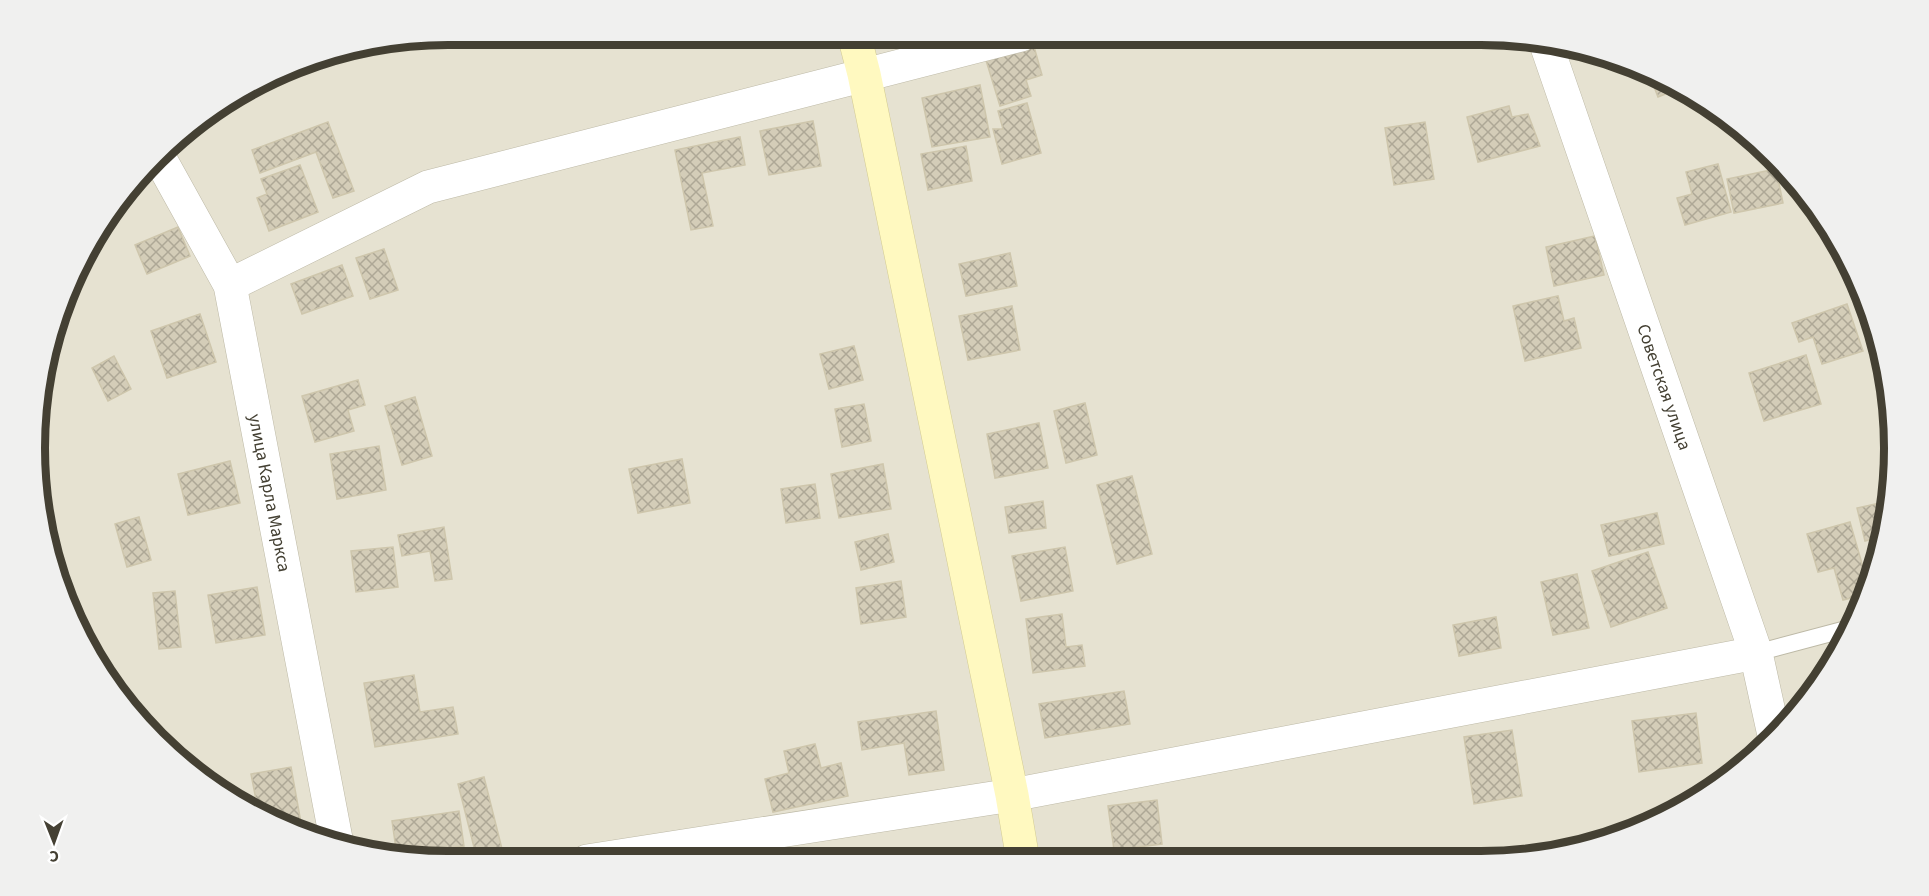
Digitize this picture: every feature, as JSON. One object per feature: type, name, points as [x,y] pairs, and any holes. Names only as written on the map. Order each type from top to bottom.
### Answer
[{"type":"street","points":[[857,45],[1012,795],[1021,851]]},
{"type":"street","points":[[230,285],[428,187],[978,45]]},
{"type":"street","name":"Советская улица","points":[[1548,51],[1756,653],[1772,727]]},
{"type":"street","name":"улица Карла Маркса","points":[[163,163],[230,285],[335,835]]},
{"type":"street","points":[[651,851],[1012,795],[1756,653]]},
{"type":"lane","points":[[1756,653],[1840,631]]},
{"type":"shaded area","points":[[1481,45],[1534,48],[1611,66],[1682,99],[1705,113],[1747,145],[1784,182],[1801,203],[1816,224],[1842,270],[1863,318],[1881,395],[1883,422],[1881,501],[1863,578],[1830,650],[1816,672],[1784,714],[1747,751],[1705,783],[1635,820],[1611,830],[1534,848],[1481,851],[448,851],[395,848],[318,830],[246,797],[182,751],[145,714],[99,650],[66,578],[53,527],[48,501],[45,448],[48,395],[66,318],[99,246],[145,182],[182,145],[246,99],[318,66],[395,48],[422,46]]},
{"type":"building","points":[[1034,45],[1042,75],[1026,80],[1031,96],[1000,106],[985,57]]},
{"type":"building","points":[[1653,84],[1670,92],[1658,97]]},
{"type":"building","points":[[980,85],[990,137],[932,147],[922,98]]},
{"type":"building","points":[[1027,103],[1041,153],[1002,164],[993,129],[1003,129],[998,111]]},
{"type":"building","points":[[1509,106],[1512,117],[1528,114],[1540,146],[1478,162],[1467,117]]},
{"type":"building","points":[[813,121],[821,166],[769,175],[760,131]]},
{"type":"building","points":[[328,122],[354,191],[333,198],[316,152],[260,173],[252,150]]},
{"type":"building","points":[[1425,122],[1434,179],[1394,185],[1385,128]]},
{"type":"building","points":[[740,137],[745,165],[702,173],[713,226],[691,230],[675,150]]},
{"type":"building","points":[[966,146],[972,181],[928,190],[921,154]]},
{"type":"building","points":[[1718,164],[1731,212],[1685,225],[1677,198],[1692,194],[1686,172]]},
{"type":"building","points":[[300,165],[318,212],[269,231],[257,198],[267,194],[261,179]]},
{"type":"building","points":[[1772,170],[1777,175],[1783,203],[1734,213],[1727,179]]},
{"type":"building","points":[[178,227],[190,256],[147,274],[135,245]]},
{"type":"building","points":[[1595,236],[1604,275],[1554,286],[1546,247]]},
{"type":"building","points":[[384,249],[398,290],[370,299],[356,258]]},
{"type":"building","points":[[1010,253],[1017,286],[966,296],[959,264]]},
{"type":"building","points":[[342,265],[353,296],[302,314],[291,284]]},
{"type":"building","points":[[1558,296],[1564,321],[1574,318],[1581,348],[1525,361],[1513,306]]},
{"type":"building","points":[[1847,304],[1863,351],[1822,364],[1813,337],[1799,342],[1792,323]]},
{"type":"building","points":[[1012,306],[1020,350],[968,360],[959,316]]},
{"type":"building","points":[[200,314],[216,362],[167,378],[151,331]]},
{"type":"building","points":[[854,346],[863,380],[829,389],[820,354]]},
{"type":"building","points":[[1806,355],[1821,404],[1764,421],[1749,373]]},
{"type":"building","points":[[114,356],[131,389],[108,401],[92,368]]},
{"type":"building","points":[[358,380],[365,405],[348,410],[354,431],[315,442],[302,396]]},
{"type":"building","points":[[415,397],[432,456],[402,465],[385,406]]},
{"type":"building","points":[[1085,403],[1097,455],[1066,463],[1054,411]]},
{"type":"building","points":[[864,404],[871,441],[842,447],[835,409]]},
{"type":"building","points":[[1039,423],[1048,468],[995,478],[987,434]]},
{"type":"building","points":[[379,446],[386,490],[337,499],[330,454]]},
{"type":"building","points":[[682,459],[690,503],[638,513],[629,469]]},
{"type":"building","points":[[230,461],[240,503],[188,515],[178,474]]},
{"type":"building","points":[[883,464],[891,509],[839,518],[831,474]]},
{"type":"building","points":[[1132,476],[1152,554],[1117,564],[1097,485]]},
{"type":"building","points":[[815,484],[820,518],[786,523],[781,489]]},
{"type":"building","points":[[1043,501],[1046,528],[1009,533],[1005,507]]},
{"type":"building","points":[[1881,503],[1873,539],[1865,541],[1857,508]]},
{"type":"building","points":[[1657,513],[1664,544],[1609,556],[1601,525]]},
{"type":"building","points":[[139,517],[151,560],[127,567],[115,524]]},
{"type":"building","points":[[1850,522],[1865,572],[1855,597],[1843,600],[1834,568],[1818,572],[1807,534]]},
{"type":"building","points":[[444,527],[452,579],[435,581],[430,551],[402,556],[398,535]]},
{"type":"building","points":[[888,534],[894,562],[861,570],[855,542]]},
{"type":"building","points":[[393,547],[398,587],[356,592],[351,551]]},
{"type":"building","points":[[1065,547],[1073,591],[1021,601],[1012,556]]},
{"type":"building","points":[[1648,552],[1667,608],[1611,627],[1592,571]]},
{"type":"building","points":[[1577,574],[1589,628],[1553,635],[1541,582]]},
{"type":"building","points":[[901,581],[906,617],[861,624],[856,588]]},
{"type":"building","points":[[257,587],[265,635],[216,643],[208,595]]},
{"type":"building","points":[[175,591],[181,647],[159,649],[153,593]]},
{"type":"building","points":[[1062,614],[1066,647],[1082,645],[1085,666],[1033,673],[1026,619]]},
{"type":"building","points":[[1496,617],[1501,648],[1459,656],[1453,625]]},
{"type":"building","points":[[414,675],[420,712],[453,707],[458,734],[375,747],[364,683]]},
{"type":"building","points":[[1124,691],[1130,724],[1045,738],[1039,704]]},
{"type":"building","points":[[936,711],[944,770],[909,775],[904,743],[862,750],[858,722]]},
{"type":"building","points":[[1696,713],[1702,763],[1639,772],[1632,721]]},
{"type":"building","points":[[1512,730],[1522,796],[1474,804],[1464,737]]},
{"type":"building","points":[[815,744],[821,768],[841,763],[848,796],[773,812],[765,779],[789,773],[784,751]]},
{"type":"building","points":[[291,767],[301,823],[256,802],[251,774]]},
{"type":"building","points":[[484,777],[502,849],[475,851],[458,784]]},
{"type":"building","points":[[1157,800],[1162,844],[1114,850],[1108,806]]},
{"type":"building","points":[[459,811],[464,846],[434,850],[396,848],[392,821]]}]
